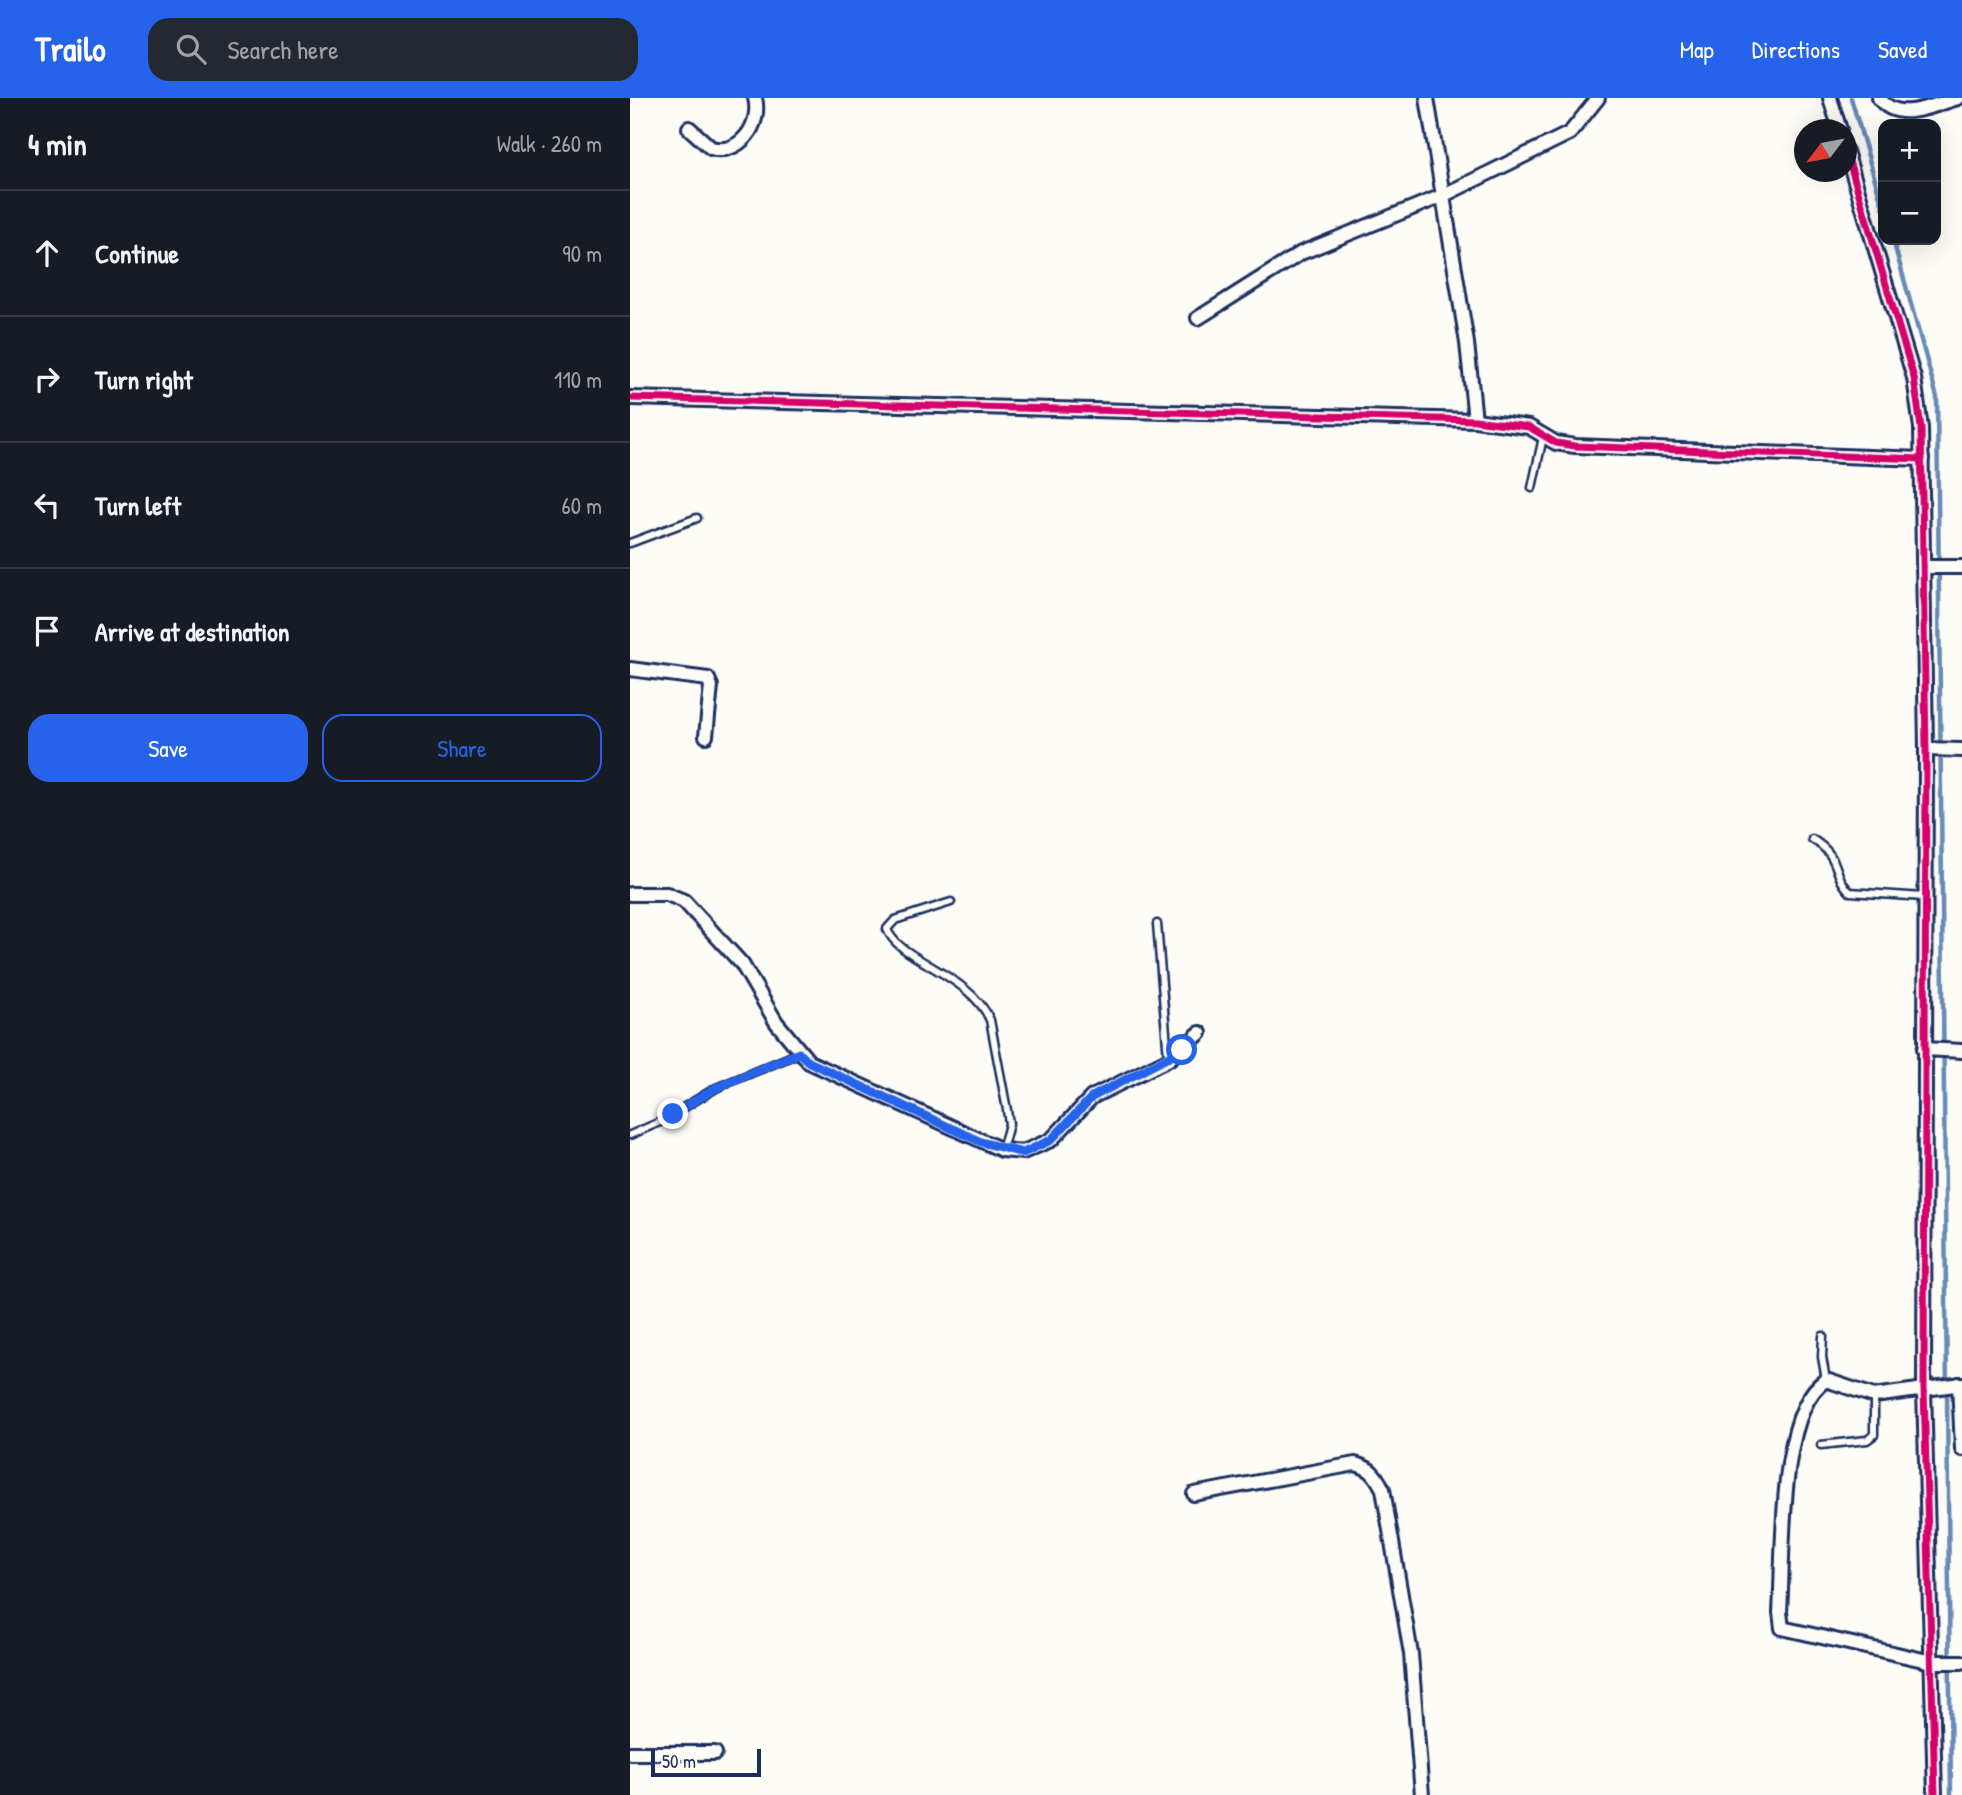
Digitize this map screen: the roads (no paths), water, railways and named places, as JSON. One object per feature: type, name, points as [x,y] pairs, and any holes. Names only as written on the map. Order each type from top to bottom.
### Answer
[{"type":"street","points":[[689,128],[711,148],[728,148],[756,126],[758,114],[755,98]]},
{"type":"street","points":[[1427,98],[1467,343],[1475,420]]},
{"type":"street","points":[[1198,318],[1301,253],[1442,197],[1570,133],[1598,98]]},
{"type":"street","points":[[1830,98],[1837,119]]},
{"type":"street","points":[[1879,98],[1893,111],[1907,113],[1958,98]]},
{"type":"street","points":[[1855,182],[1914,378],[1922,459],[1931,749],[1924,897],[1924,1049],[1929,1388],[1937,1662],[1935,1795]]},
{"type":"street","points":[[630,398],[1475,420],[1529,427],[1543,437],[1574,446],[1922,459]]},
{"type":"street","points":[[1924,567],[1959,567]]},
{"type":"street","points":[[630,669],[708,679],[711,686],[706,736]]},
{"type":"street","points":[[1931,749],[1962,750]]},
{"type":"street","points":[[630,894],[667,894],[684,901],[742,964],[776,1022],[799,1053],[822,1068],[1002,1150],[1023,1153],[1051,1140],[1092,1097],[1168,1059],[1200,1033]]},
{"type":"street","points":[[1924,1049],[1959,1051]]},
{"type":"street","points":[[1962,1449],[1958,1384],[1874,1396],[1863,1395],[1826,1380],[1813,1390],[1794,1434],[1788,1472],[1782,1628],[1937,1662],[1962,1662]]},
{"type":"street","points":[[1194,1494],[1355,1464],[1369,1467],[1376,1475],[1383,1489],[1411,1654],[1422,1795]]},
{"type":"street","points":[[630,1753],[715,1753]]},
{"type":"lane","points":[[1532,488],[1543,437]]},
{"type":"lane","points":[[630,543],[697,518]]},
{"type":"lane","points":[[1812,839],[1828,848],[1850,892],[1924,897]]},
{"type":"lane","points":[[951,902],[895,920],[887,929],[895,942],[966,988],[984,1008],[990,1020],[1008,1117],[1002,1150]]},
{"type":"lane","points":[[1157,923],[1168,1059]]},
{"type":"lane","points":[[630,1135],[660,1122],[716,1088],[799,1053]]},
{"type":"lane","points":[[1823,1336],[1822,1357],[1826,1380]]},
{"type":"lane","points":[[1821,1445],[1867,1440],[1874,1435],[1874,1396]]},
{"type":"waterway","points":[[1851,98],[1878,190]]},
{"type":"waterway","points":[[1894,245],[1937,397],[1951,1795]]}]
